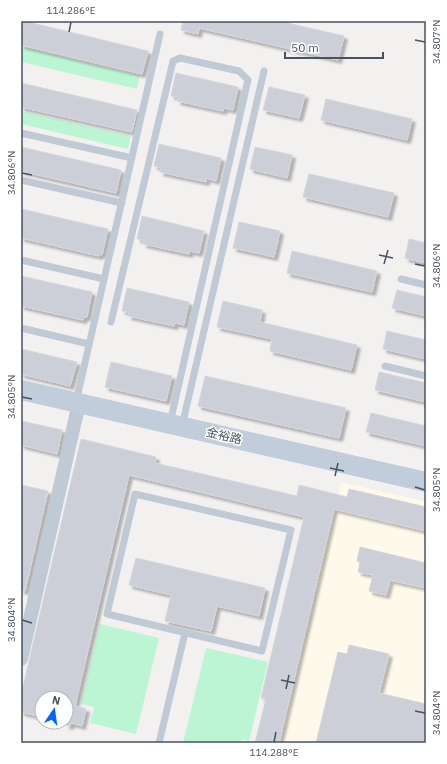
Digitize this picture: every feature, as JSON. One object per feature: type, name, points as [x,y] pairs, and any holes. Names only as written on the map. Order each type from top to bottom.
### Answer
[{"type":"street","name":"金裕路","points":[[21,390],[426,482]]},
{"type":"street","points":[[21,659],[78,403]]},
{"type":"lane","points":[[78,403],[104,279],[160,34]]},
{"type":"lane","points":[[111,322],[173,61],[180,58],[239,71],[248,80],[176,425]]},
{"type":"lane","points":[[176,425],[264,71]]},
{"type":"lane","points":[[21,133],[132,158]]},
{"type":"lane","points":[[21,180],[122,203]]},
{"type":"lane","points":[[21,260],[104,279]]},
{"type":"lane","points":[[401,279],[426,285]]},
{"type":"lane","points":[[21,328],[90,344]]},
{"type":"lane","points":[[385,366],[426,376]]},
{"type":"lane","points":[[135,494],[291,530],[262,651],[185,633],[107,614],[135,494]]},
{"type":"lane","points":[[159,743],[185,633]]},
{"type":"shaded area","points":[[341,482],[426,502],[426,743],[280,743]]},
{"type":"green space","points":[[21,47],[140,76],[137,89],[21,62]]},
{"type":"green space","points":[[21,111],[131,136],[128,149],[21,124]]},
{"type":"green space","points":[[100,624],[159,638],[136,734],[90,723],[94,707],[81,704]]},
{"type":"green space","points":[[206,648],[268,662],[249,741],[242,739],[240,743],[183,743]]},
{"type":"building","points":[[21,21],[148,51],[142,74],[21,45]]},
{"type":"building","points":[[183,21],[279,21],[344,36],[338,60],[199,28],[198,34],[181,30]]},
{"type":"building","points":[[176,73],[238,87],[233,110],[224,108],[223,111],[177,101],[178,97],[171,96]]},
{"type":"building","points":[[21,83],[137,110],[132,132],[21,107]]},
{"type":"building","points":[[269,87],[305,95],[299,118],[263,110]]},
{"type":"building","points":[[326,99],[412,119],[407,140],[321,120]]},
{"type":"building","points":[[159,144],[221,158],[216,181],[206,178],[206,182],[160,172],[161,168],[154,166]]},
{"type":"building","points":[[21,147],[121,170],[116,193],[21,171]]},
{"type":"building","points":[[255,147],[292,155],[287,178],[250,169]]},
{"type":"building","points":[[309,174],[394,193],[388,217],[303,197]]},
{"type":"building","points":[[21,209],[108,229],[102,255],[99,254],[99,256],[21,238]]},
{"type":"building","points":[[142,216],[204,231],[199,253],[190,251],[189,254],[143,244],[144,240],[137,239]]},
{"type":"building","points":[[239,222],[280,231],[274,257],[233,248]]},
{"type":"building","points":[[409,239],[426,243],[426,263],[405,258]]},
{"type":"building","points":[[292,251],[377,271],[372,292],[287,273]]},
{"type":"building","points":[[21,276],[92,292],[87,317],[84,317],[83,320],[21,306]]},
{"type":"building","points":[[127,288],[189,302],[184,325],[175,323],[174,326],[128,316],[129,312],[122,311]]},
{"type":"building","points":[[397,290],[426,297],[426,316],[392,308]]},
{"type":"building","points":[[223,301],[262,310],[260,322],[357,345],[351,370],[270,351],[272,339],[217,327]]},
{"type":"building","points":[[387,331],[426,340],[426,359],[383,349]]},
{"type":"building","points":[[21,349],[77,362],[70,386],[21,374]]},
{"type":"building","points":[[111,362],[172,376],[166,401],[105,387]]},
{"type":"building","points":[[379,372],[426,383],[426,402],[375,390]]},
{"type":"building","points":[[205,376],[346,408],[339,438],[198,406]]},
{"type":"building","points":[[371,413],[426,426],[426,446],[366,432]]},
{"type":"building","points":[[21,421],[62,430],[57,454],[21,445]]},
{"type":"building","points":[[81,439],[156,457],[155,463],[297,496],[299,485],[347,497],[349,489],[426,507],[426,531],[334,509],[279,743],[255,743],[266,699],[261,698],[304,517],[129,475],[75,706],[86,709],[82,726],[74,724],[74,690],[34,690],[34,715],[21,712],[21,695]]},
{"type":"building","points":[[21,485],[48,491],[25,591],[21,590]]},
{"type":"building","points":[[360,547],[426,563],[426,588],[390,580],[386,595],[369,591],[373,575],[358,572],[360,562],[357,561]]},
{"type":"building","points":[[136,558],[265,588],[259,616],[217,606],[211,631],[165,621],[171,595],[129,585]]},
{"type":"building","points":[[349,645],[389,654],[379,693],[426,704],[426,743],[316,743],[338,652],[347,654]]}]
